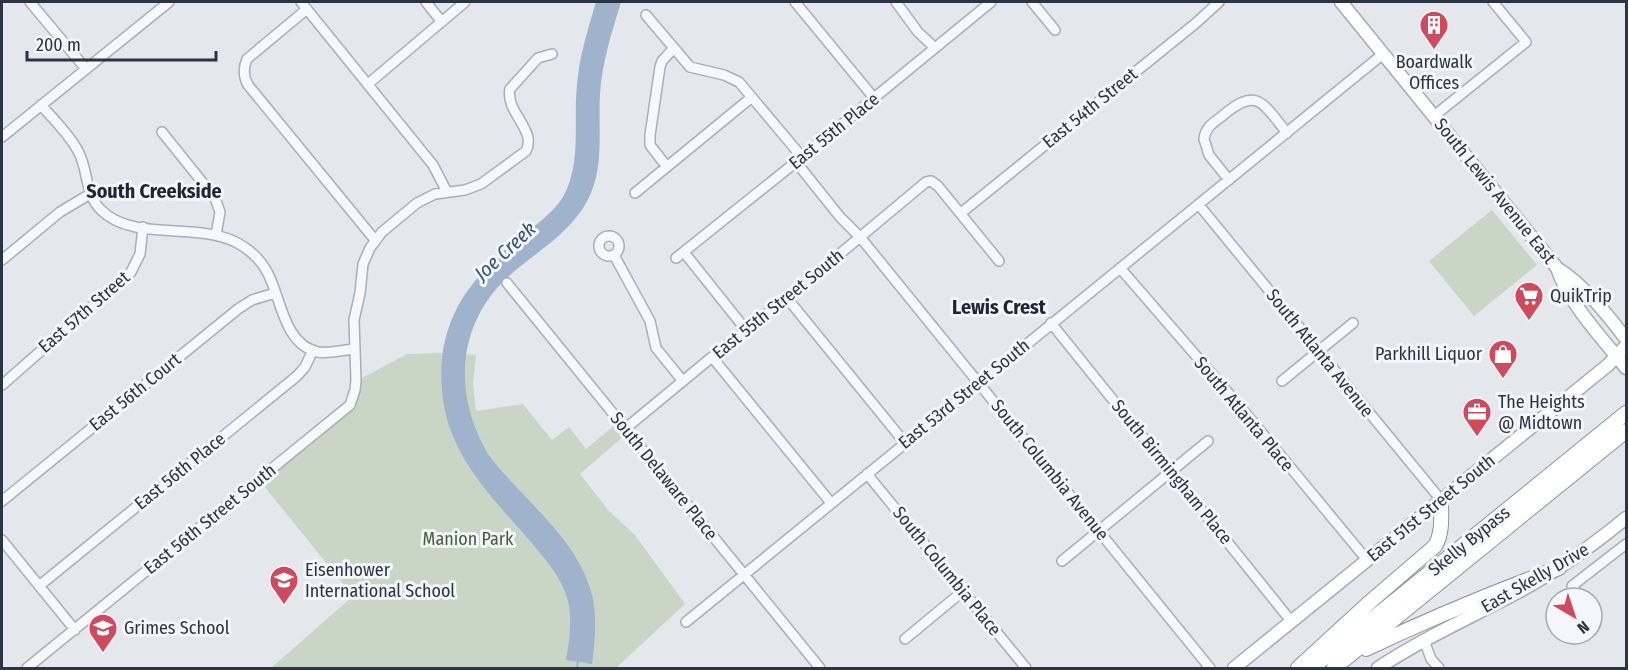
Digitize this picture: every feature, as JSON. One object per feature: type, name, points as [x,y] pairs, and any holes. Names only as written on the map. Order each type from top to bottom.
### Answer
[{"type":"highway","name":"Skelly Bypass","points":[[1312,669],[1626,412]]},
{"type":"highway","name":"Skelly Bypass","points":[[1338,665],[1626,431]]},
{"type":"highway","points":[[1298,669],[1371,601],[1435,546],[1439,540],[1441,501]]},
{"type":"highway","points":[[1338,665],[1407,630],[1517,583],[1559,568]]},
{"type":"main road","name":"South Lewis Avenue East","points":[[1341,2],[1557,268],[1590,322],[1626,368]]},
{"type":"main road","name":"South Lewis Avenue East","points":[[1557,268],[1568,275],[1584,291],[1626,339]]},
{"type":"main road","points":[[1566,286],[1578,293],[1584,291]]},
{"type":"main road","name":"East 51st Street South","points":[[1234,669],[1617,356],[1626,346]]},
{"type":"main road","name":"East Skelly Drive","points":[[1378,669],[1424,640],[1515,594],[1559,568],[1625,521]]},
{"type":"street","points":[[30,2],[86,69]]},
{"type":"street","points":[[2,137],[169,2]]},
{"type":"street","points":[[426,2],[441,21]]},
{"type":"street","points":[[368,84],[465,2]]},
{"type":"street","points":[[795,2],[874,98]]},
{"type":"street","points":[[896,2],[918,32],[935,48]]},
{"type":"street","name":"East 55th Place","points":[[676,258],[991,2]]},
{"type":"street","points":[[1032,2],[1055,30]]},
{"type":"street","name":"East 54th Street","points":[[961,213],[1219,2]]},
{"type":"street","points":[[1434,116],[1526,42],[1496,5],[1507,2]]},
{"type":"street","points":[[375,240],[248,85],[244,71],[245,64],[252,54],[304,5],[434,165],[447,192]]},
{"type":"street","name":"South Columbia Avenue","points":[[646,15],[690,67],[739,82],[752,97],[840,217],[860,237],[1210,669]]},
{"type":"street","points":[[667,167],[650,146],[650,135],[662,61],[673,49]]},
{"type":"street","points":[[42,105],[78,151],[90,194],[95,203],[110,217],[124,225],[216,235],[236,242],[257,258],[267,271],[289,326],[299,340],[313,350],[328,352],[354,349],[354,320],[363,264],[375,240],[417,203],[435,194],[465,190],[481,184],[526,151],[529,138],[510,104],[510,88],[538,58],[552,54]]},
{"type":"street","name":"East 53rd Street South","points":[[686,622],[1383,54]]},
{"type":"street","points":[[635,193],[752,97]]},
{"type":"street","points":[[1229,180],[1209,155],[1204,139],[1210,126],[1236,104],[1248,99],[1254,100],[1266,107],[1287,133]]},
{"type":"street","points":[[162,132],[215,198],[220,212],[216,235]]},
{"type":"street","name":"East 55th Street South","points":[[626,428],[922,185],[930,181],[938,186],[961,213]]},
{"type":"street","points":[[2,260],[60,212],[90,194]]},
{"type":"street","name":"South Atlanta Avenue","points":[[1199,205],[1441,501]]},
{"type":"street","points":[[961,213],[999,261]]},
{"type":"street","name":"East 57th Street","points":[[2,384],[131,272],[140,254],[143,227]]},
{"type":"street","points":[[614,255],[648,316],[656,348],[682,380]]},
{"type":"street","points":[[687,256],[746,330]]},
{"type":"street","name":"South Atlanta Place","points":[[1120,268],[1243,410],[1367,560]]},
{"type":"street","name":"South Delaware Place","points":[[507,283],[820,669]]},
{"type":"street","name":"East 56th Court","points":[[2,501],[243,305],[275,293]]},
{"type":"street","points":[[787,298],[905,443]]},
{"type":"street","name":"South Birmingham Place","points":[[1051,323],[1291,621]]},
{"type":"street","points":[[1282,381],[1353,323]]},
{"type":"street","name":"East 56th Street South","points":[[27,669],[345,410],[350,405],[355,390],[354,349]]},
{"type":"street","name":"East 56th Place","points":[[39,586],[297,376],[305,367],[313,350]]},
{"type":"street","points":[[712,357],[831,503]]},
{"type":"street","points":[[1062,561],[1208,441]]},
{"type":"street","name":"South Columbia Place","points":[[867,474],[1026,669]]},
{"type":"street","points":[[2,540],[75,630]]},
{"type":"street","points":[[1572,586],[1626,544]]},
{"type":"street","points":[[905,639],[963,591]]},
{"type":"street","points":[[1424,640],[1431,659],[1439,669]]},
{"type":"green space","points":[[1492,210],[1537,265],[1474,316],[1429,261]]},
{"type":"green space","name":"Manion Park","points":[[407,354],[476,355],[473,385],[476,411],[523,404],[552,440],[569,427],[586,449],[615,425],[624,436],[580,474],[609,511],[635,535],[685,604],[616,668],[271,668],[353,596],[264,486],[263,480],[350,410],[357,400],[360,379]]},
{"type":"water","name":"Joe Creek","points":[[596,2],[621,2],[601,82],[598,169],[591,193],[576,218],[566,229],[509,276],[491,295],[478,316],[470,338],[465,384],[469,408],[488,454],[563,539],[586,577],[595,615],[592,664],[566,660],[570,620],[567,597],[548,563],[486,490],[462,454],[452,435],[446,414],[441,367],[444,344],[458,305],[483,271],[553,209],[563,197],[569,184],[575,156],[578,75],[584,43]]},
{"type":"waterway","name":"Joe Creek","points":[[577,668],[578,659]]},
{"type":"place","name":"Boardwalk Offices","points":[[1434,50]]},
{"type":"place","name":"QuikTrip","points":[[1529,322]]},
{"type":"place","name":"Parkhill Liquor","points":[[1503,380]]},
{"type":"place","name":"The Heights @ Midtown","points":[[1477,438]]},
{"type":"place","name":"Eisenhower International School","points":[[284,606]]},
{"type":"place","name":"Grimes School","points":[[103,654]]},
{"type":"district","name":"South Creekside","points":[[154,191]]},
{"type":"district","name":"Lewis Crest","points":[[999,307]]}]
